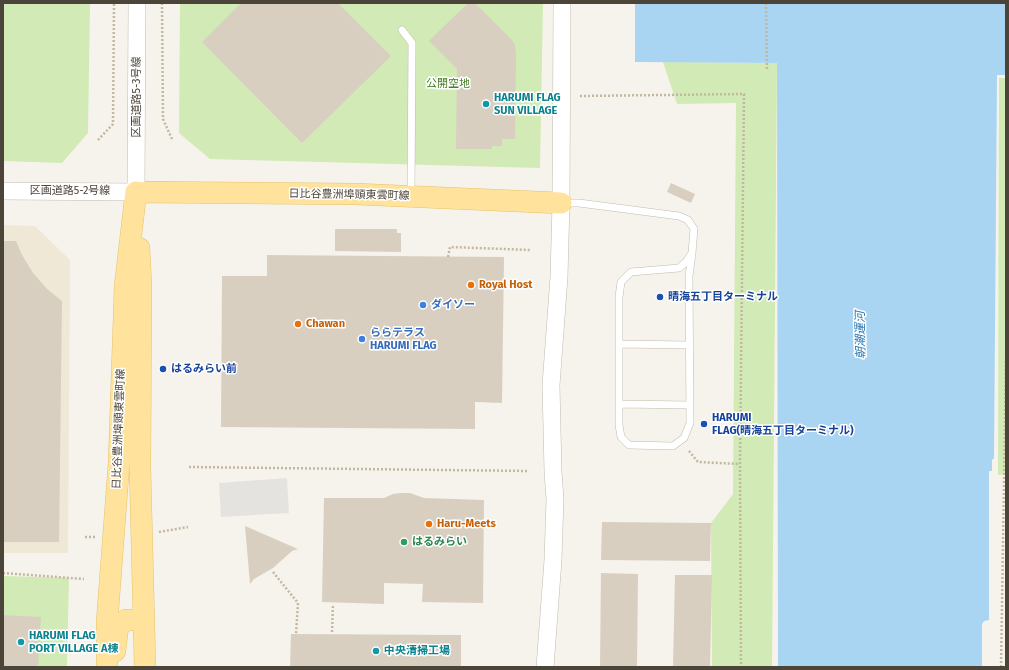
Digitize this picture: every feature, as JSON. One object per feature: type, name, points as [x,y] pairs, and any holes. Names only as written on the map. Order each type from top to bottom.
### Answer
[{"type":"main road","name":"日比谷豊洲埠頭東雲町線","points":[[136,192],[355,194],[561,203]]},
{"type":"main road","name":"日比谷豊洲埠頭東雲町線","points":[[136,192],[141,286],[140,466],[145,667]]},
{"type":"main road","name":"日比谷豊洲埠頭東雲町線","points":[[107,667],[107,622],[119,463],[125,286],[136,192]]},
{"type":"main road","points":[[112,667],[118,626],[126,620],[144,620]]},
{"type":"street","name":"区画道路5-3号線","points":[[136,192],[137,3]]},
{"type":"street","points":[[545,667],[553,560],[555,499],[551,385],[559,277],[562,3]]},
{"type":"street","name":"区画道路5-2号線","points":[[3,191],[136,192]]},
{"type":"lane","points":[[402,30],[412,43],[411,196]]},
{"type":"lane","points":[[561,203],[579,203],[679,216],[688,220],[694,229],[692,253],[689,276],[690,423],[684,438],[673,446],[629,445],[621,436],[619,425],[619,297],[621,282],[631,272],[679,268],[686,262],[692,253]]},
{"type":"lane","points":[[679,268],[689,276]]},
{"type":"lane","points":[[619,344],[690,345]]},
{"type":"lane","points":[[618,404],[690,405]]},
{"type":"path","points":[[98,140],[113,124],[114,3]]},
{"type":"path","points":[[162,3],[163,119],[172,138]]},
{"type":"path","points":[[766,3],[767,71]]},
{"type":"path","points":[[580,96],[744,94],[740,464],[741,667]]},
{"type":"path","points":[[448,256],[450,247],[531,250]]},
{"type":"path","points":[[1001,667],[1006,358]]},
{"type":"path","points":[[689,451],[698,462],[740,464]]},
{"type":"path","points":[[189,467],[530,470]]},
{"type":"path","points":[[273,572],[298,603],[296,634]]},
{"type":"path","points":[[3,573],[84,580]]},
{"type":"path","points":[[332,632],[333,604]]},
{"type":"shaded area","points":[[3,225],[35,226],[70,260],[68,553],[3,553]]},
{"type":"shaded area","points":[[287,478],[289,513],[221,517],[219,483]]},
{"type":"green space","points":[[3,3],[90,3],[88,133],[62,163],[3,161]]},
{"type":"green space","name":"公開空地","points":[[180,3],[543,3],[540,168],[210,159],[179,133]]},
{"type":"green space","points":[[663,62],[777,63],[772,667],[712,667],[711,523],[733,494],[736,103],[677,104]]},
{"type":"green space","points":[[999,78],[1006,78],[1006,474],[998,475]]},
{"type":"green space","points":[[3,576],[69,578],[67,667],[3,667]]},
{"type":"water","name":"朝潮運河","points":[[635,3],[1006,3],[1006,75],[997,75],[994,458],[992,460],[992,471],[989,471],[989,620],[984,621],[982,624],[982,667],[778,667],[777,63],[635,62]]},
{"type":"building","points":[[241,3],[338,3],[391,56],[302,143],[202,42]]},
{"type":"building","name":"HARUMI FLAG SUN VILLAGE","points":[[468,3],[475,3],[511,39],[515,45],[515,139],[502,139],[502,146],[492,146],[492,149],[456,149],[457,69],[429,41]]},
{"type":"building","points":[[671,183],[695,194],[691,203],[667,192]]},
{"type":"building","points":[[335,229],[397,229],[397,233],[401,233],[401,252],[335,251]]},
{"type":"building","points":[[3,241],[16,241],[22,255],[33,273],[47,289],[62,301],[59,542],[3,542]]},
{"type":"building","name":"ららテラス HARUMI FLAG","points":[[267,255],[504,257],[502,403],[475,402],[475,429],[221,427],[222,276],[267,276]]},
{"type":"building","name":"はるみらい","points":[[410,493],[424,498],[484,500],[483,603],[422,602],[423,584],[384,583],[384,604],[322,602],[324,498],[384,498],[393,494]]},
{"type":"building","points":[[602,522],[711,523],[710,561],[601,560]]},
{"type":"building","points":[[245,526],[298,549],[292,551],[273,568],[254,579],[250,584]]},
{"type":"building","points":[[601,573],[638,574],[637,667],[600,667]]},
{"type":"building","points":[[675,575],[712,575],[710,667],[673,667]]},
{"type":"building","name":"HARUMI FLAG PORT VILLAGE A棟","points":[[3,615],[41,617],[38,667],[3,667]]},
{"type":"building","name":"中央清掃工場","points":[[291,634],[461,635],[461,667],[290,667]]},
{"type":"place","name":"HARUMI FLAG SUN VILLAGE","points":[[486,104]]},
{"type":"place","name":"Royal Host","points":[[471,285]]},
{"type":"place","name":"晴海五丁目ターミナル","points":[[660,297]]},
{"type":"place","name":"ダイソー","points":[[423,305]]},
{"type":"place","name":"Chawan","points":[[298,324]]},
{"type":"place","name":"ららテラス HARUMI FLAG","points":[[362,339]]},
{"type":"place","name":"はるみらい前","points":[[163,369]]},
{"type":"place","name":"HARUMI FLAG(晴海五丁目ターミナル)","points":[[704,424]]},
{"type":"place","name":"Haru-Meets","points":[[429,524]]},
{"type":"place","name":"はるみらい","points":[[404,542]]},
{"type":"place","name":"HARUMI FLAG PORT VILLAGE A棟","points":[[21,642]]},
{"type":"place","name":"中央清掃工場","points":[[376,651]]}]
